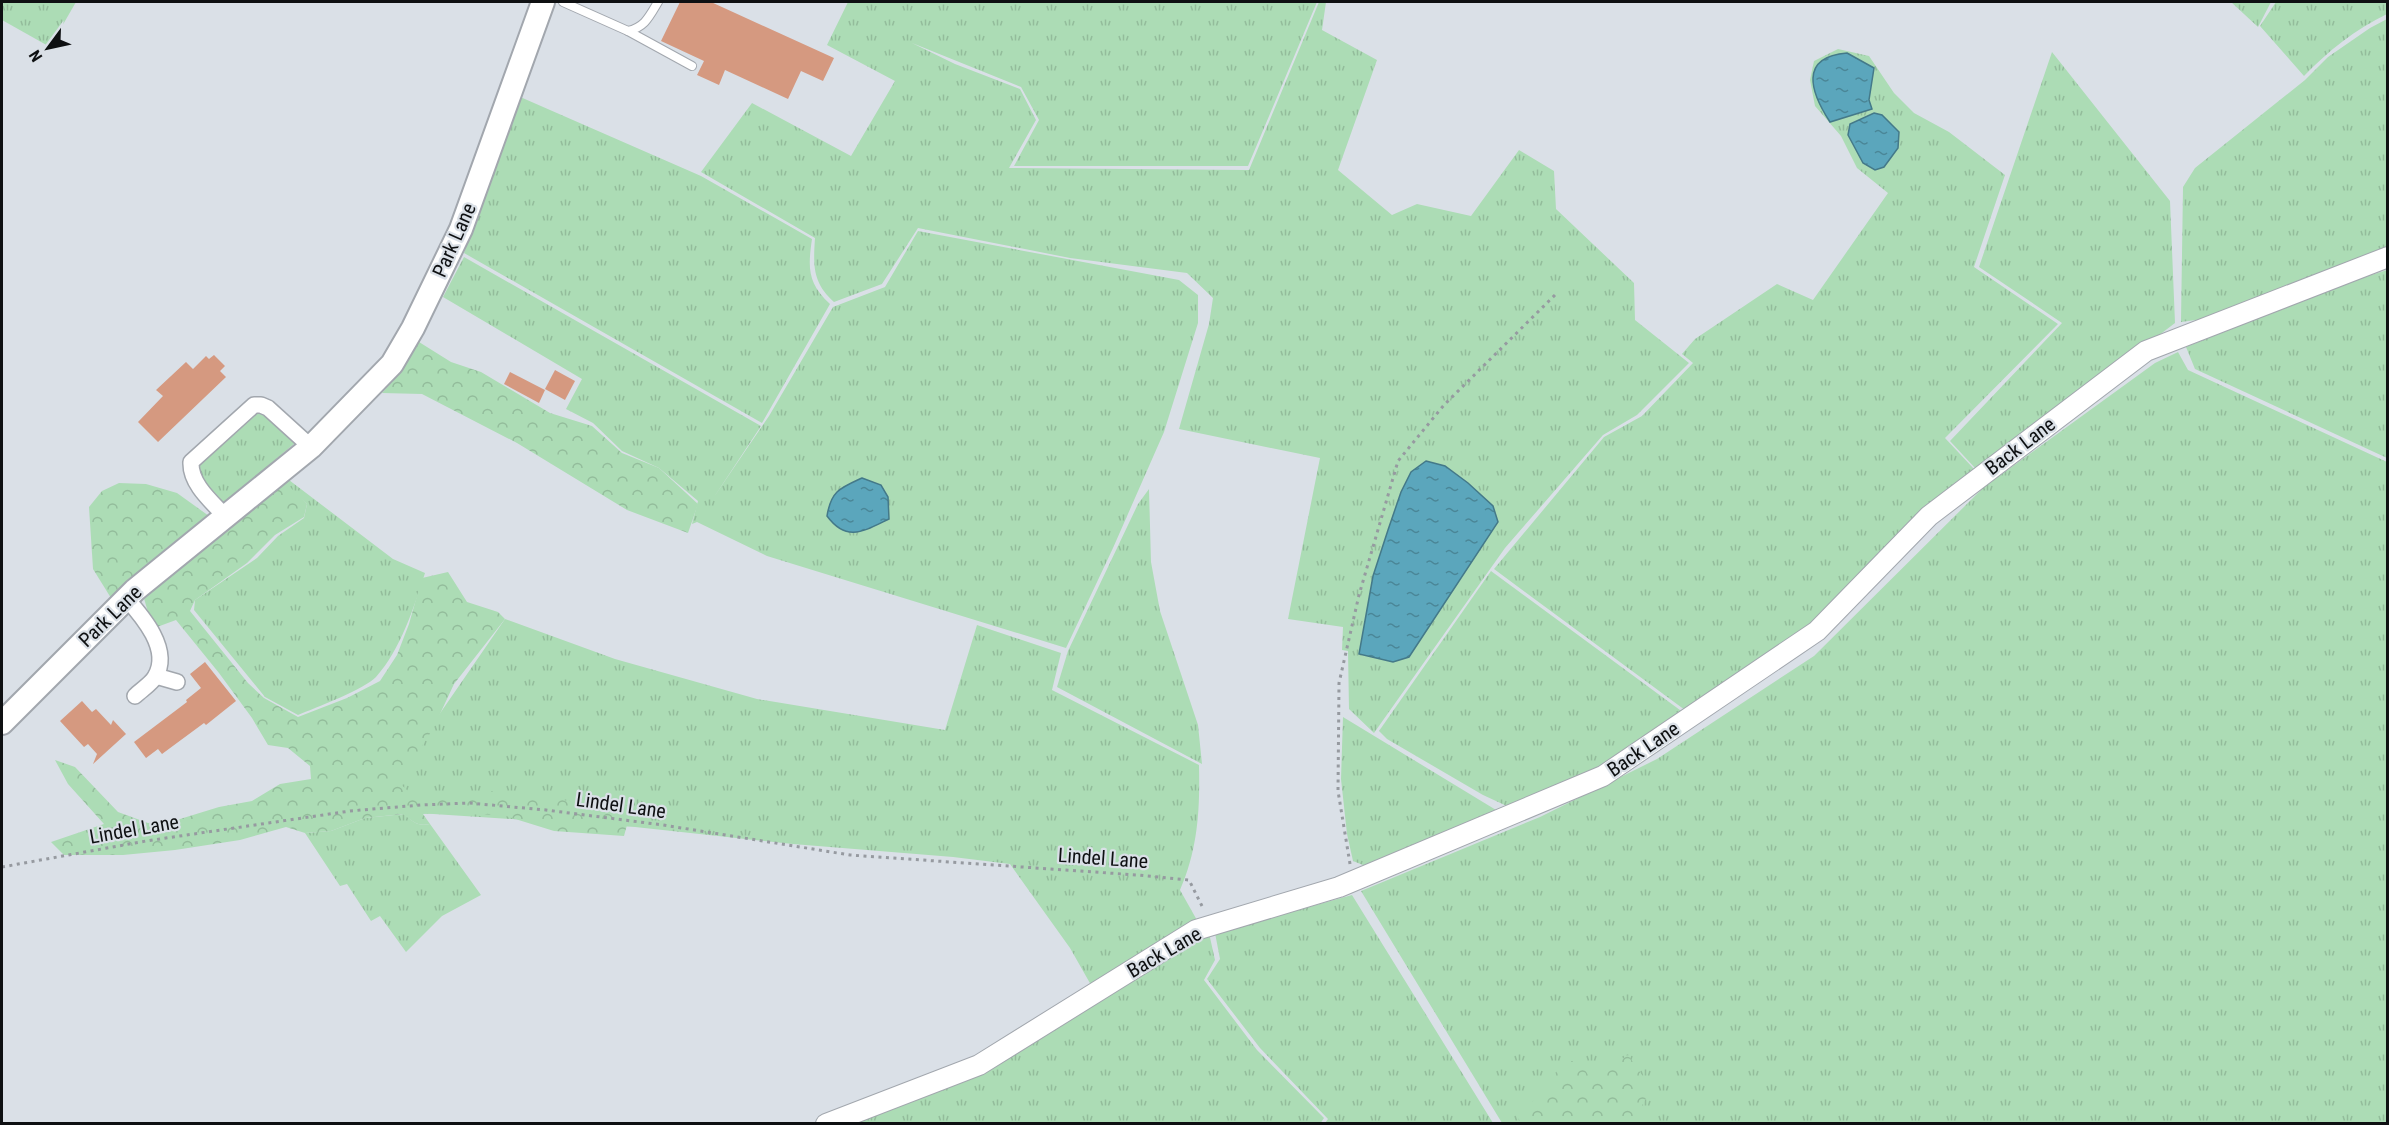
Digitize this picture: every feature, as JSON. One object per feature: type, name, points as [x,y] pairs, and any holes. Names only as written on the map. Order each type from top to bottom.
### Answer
[{"type":"main road","name":"Park Lane","points":[[2,723],[126,598],[311,447],[392,364],[413,328],[461,229],[543,2]]},
{"type":"street","name":"Back Lane","points":[[826,1124],[979,1065],[1196,930],[1353,881],[1603,777],[1817,631],[1929,516],[2146,351],[2388,257]]},
{"type":"street","points":[[226,517],[197,483],[191,470],[191,462],[254,405],[268,408],[311,447]]},
{"type":"street","points":[[126,598],[149,625],[155,636],[159,663],[156,676],[135,696]]},
{"type":"street","points":[[156,676],[177,682]]},
{"type":"lane","points":[[563,2],[628,31],[692,66]]},
{"type":"lane","points":[[628,31],[646,23],[658,2]]},
{"type":"path","points":[[1353,881],[1338,791],[1339,683],[1359,595],[1398,461],[1444,405],[1557,293]]},
{"type":"path","name":"Lindel Lane","points":[[2,867],[146,841],[350,811],[469,803],[546,810],[651,824],[850,855],[1189,880],[1211,925]]},
{"type":"green space","points":[[2,2],[76,2],[50,47],[2,20]]},
{"type":"green space","points":[[848,2],[1317,2],[1248,166],[1014,166],[1039,120],[1021,87],[912,43],[955,64],[1020,89],[1036,120],[1009,168],[1249,170],[1319,2],[1326,2],[1322,30],[1377,60],[1338,170],[1392,215],[1417,204],[1471,216],[1519,150],[1554,171],[1556,209],[1634,283],[1635,320],[1689,363],[1637,415],[1603,435],[1505,548],[1374,733],[1349,709],[1348,651],[1342,650],[1343,627],[1288,619],[1320,458],[1179,429],[1209,324],[1213,298],[1187,273],[1070,258],[918,228],[882,284],[834,302],[818,281],[814,258],[815,238],[701,172],[752,103],[851,156],[895,81],[827,45]]},
{"type":"green space","points":[[2231,2],[2271,2],[2258,27]]},
{"type":"green space","points":[[2276,2],[2387,2],[2387,14],[2364,26],[2343,41],[2304,76],[2260,26]]},
{"type":"green space","points":[[2387,19],[2387,254],[2218,317],[2181,322],[2183,187],[2195,168],[2305,80],[2328,57]]},
{"type":"green space","points":[[1838,49],[1869,56],[1894,93],[1914,113],[1949,132],[2005,175],[1974,267],[2058,324],[1945,438],[1974,469],[1874,562],[1800,636],[1689,713],[1494,569],[1604,437],[1642,416],[1693,363],[1682,354],[1695,339],[1777,284],[1813,300],[1888,193],[1857,168],[1841,136],[1815,106],[1810,80],[1814,61]]},
{"type":"green space","points":[[2052,52],[2170,201],[2175,323],[2100,380],[1975,468],[1950,441],[2062,323],[1979,267]]},
{"type":"green space","points":[[518,96],[701,176],[812,239],[810,266],[813,282],[830,304],[762,423],[464,253]]},
{"type":"green space","points":[[918,231],[1179,280],[1198,295],[1198,323],[1164,432],[1066,648],[767,556],[697,522],[692,524],[698,501],[659,468],[622,451],[593,423],[566,409],[582,379],[443,297],[464,257],[761,426],[714,497],[769,416],[833,307],[885,287]]},
{"type":"green space","points":[[2387,270],[2387,458],[2195,369],[2186,347],[2343,284]]},
{"type":"green space","points":[[419,342],[451,362],[481,372],[550,413],[592,426],[622,453],[659,468],[698,504],[688,533],[627,510],[517,443],[422,394],[382,393],[399,374]]},
{"type":"green space","points":[[2178,352],[2188,370],[2387,462],[2387,1123],[1502,1123],[1361,891],[1540,817],[1657,759],[1814,656],[1984,487],[2155,363]]},
{"type":"green space","points":[[258,413],[269,418],[295,443],[224,503],[203,480],[199,466]]},
{"type":"green space","points":[[289,480],[393,559],[425,573],[400,641],[376,677],[351,692],[298,715],[265,697],[194,610],[195,600],[257,558],[278,536],[304,518],[307,504],[283,483]]},
{"type":"green space","points":[[119,483],[146,484],[177,493],[209,516],[111,598],[93,569],[89,507],[102,491]]},
{"type":"green space","points":[[286,483],[307,504],[304,517],[275,535],[247,563],[195,600],[190,611],[248,683],[264,698],[298,717],[347,698],[380,681],[397,655],[409,624],[422,578],[448,572],[467,602],[498,612],[505,619],[454,684],[433,729],[398,782],[415,797],[497,791],[620,808],[633,803],[624,836],[554,831],[506,816],[457,812],[423,814],[430,824],[426,825],[415,823],[403,814],[365,818],[331,831],[305,833],[286,827],[240,840],[123,855],[64,855],[51,842],[104,824],[68,784],[55,760],[75,767],[118,812],[148,823],[180,819],[219,807],[252,801],[280,784],[311,779],[310,766],[288,748],[268,745],[252,718],[219,673],[176,620],[157,627],[150,619],[143,595],[269,492]]},
{"type":"green space","points":[[1149,489],[1151,562],[1160,611],[1198,725],[1202,764],[1057,687],[1068,651],[1138,504]]},
{"type":"green space","points":[[1491,571],[1684,713],[1613,767],[1509,807],[1483,795],[1387,739],[1379,731]]},
{"type":"green space","points":[[505,619],[615,659],[757,699],[945,730],[977,625],[1061,653],[1052,690],[1199,765],[1197,829],[1191,859],[1180,890],[1198,922],[1091,985],[1070,948],[1010,864],[635,827],[418,813],[392,783]]},
{"type":"green space","points":[[1343,717],[1501,813],[1368,867],[1353,861],[1347,834],[1341,779]]},
{"type":"green space","points":[[404,814],[419,824],[430,824],[481,895],[442,916],[406,952],[380,916],[371,921],[347,884],[340,886],[305,833],[331,831],[365,818]]},
{"type":"green space","points":[[1352,895],[1493,1123],[1325,1123],[1328,1119],[1260,1048],[1207,979],[1220,959],[1215,933]]},
{"type":"green space","points":[[1209,933],[1215,960],[1204,980],[1257,1050],[1324,1118],[1320,1124],[840,1124],[910,1096]]},
{"type":"green space","points":[[1628,1055],[1644,1078],[1647,1096],[1633,1123],[1549,1123],[1545,1115],[1529,1123],[1521,1123],[1516,1114],[1548,1089],[1560,1063],[1579,1060],[1590,1078]]},
{"type":"water","points":[[1847,53],[1874,68],[1869,100],[1872,109],[1830,122],[1814,88],[1815,69],[1821,61],[1831,56]]},
{"type":"water","points":[[1874,113],[1882,115],[1899,132],[1898,148],[1884,167],[1875,170],[1863,163],[1848,135],[1850,124]]},
{"type":"water","points":[[1426,461],[1445,466],[1468,483],[1493,506],[1498,522],[1409,657],[1393,662],[1359,654],[1373,576],[1401,492],[1411,472]]},
{"type":"water","points":[[862,478],[881,485],[888,497],[889,519],[856,532],[842,530],[827,516],[831,501],[838,491]]},
{"type":"building","points":[[680,2],[711,2],[834,58],[823,81],[801,71],[788,99],[725,70],[719,85],[697,75],[704,61],[661,41]]},
{"type":"building","points":[[214,355],[225,366],[220,371],[226,377],[158,442],[138,422],[163,396],[156,390],[186,362],[193,369],[206,356],[209,359]]},
{"type":"building","points":[[555,370],[575,381],[565,400],[545,389]]},
{"type":"building","points":[[510,372],[545,390],[539,403],[504,384]]},
{"type":"building","points":[[205,662],[236,701],[206,725],[204,723],[162,754],[158,749],[146,758],[134,742],[187,702],[186,700],[201,688],[190,674]]},
{"type":"building","points":[[82,701],[92,712],[96,709],[111,725],[113,720],[126,734],[93,764],[97,754],[88,744],[84,747],[60,721]]}]
